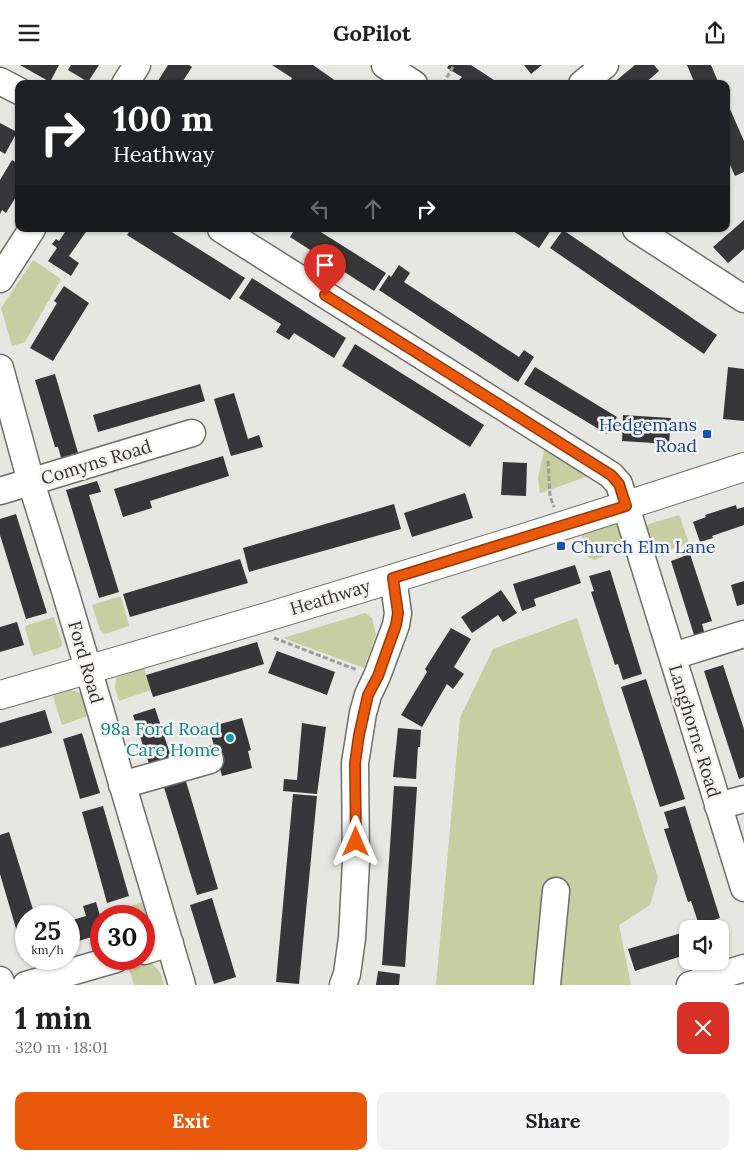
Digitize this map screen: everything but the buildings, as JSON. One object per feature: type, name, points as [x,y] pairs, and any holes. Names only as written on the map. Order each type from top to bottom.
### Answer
[{"type":"main road","name":"Heathway","points":[[0,695],[88,671],[393,578],[626,506],[744,467]]},
{"type":"street","points":[[128,80],[137,65]]},
{"type":"street","points":[[385,65],[408,80]]},
{"type":"street","points":[[587,80],[605,65]]},
{"type":"street","points":[[0,81],[15,89]]},
{"type":"street","points":[[0,279],[30,232]]},
{"type":"street","name":"Langhorne Road","points":[[226,232],[611,475],[619,484],[744,888]]},
{"type":"street","points":[[641,232],[744,299]]},
{"type":"street","name":"Ford Road","points":[[0,368],[31,482],[182,985]]},
{"type":"street","name":"Comyns Road","points":[[0,491],[192,433]]},
{"type":"street","points":[[343,985],[347,974],[352,938],[356,862],[355,763],[363,713],[368,695],[378,676],[396,625],[398,613],[393,578]]},
{"type":"street","name":"Langhorne Road","points":[[673,656],[744,634]]},
{"type":"street","points":[[122,785],[210,760]]},
{"type":"street","name":"Langhorne Road","points":[[718,806],[744,799]]},
{"type":"street","points":[[547,985],[556,891]]},
{"type":"street","points":[[155,948],[170,943]]},
{"type":"street","points":[[26,985],[90,967]]},
{"type":"street","points":[[690,985],[744,968]]},
{"type":"street","points":[[0,979],[2,985]]},
{"type":"path","points":[[445,80],[454,65]]},
{"type":"path","points":[[555,440],[548,457],[548,467],[550,496],[560,526]]},
{"type":"path","points":[[264,617],[274,638],[366,674],[378,676]]},
{"type":"green space","points":[[33,260],[61,279],[25,342],[12,346],[1,308]]},
{"type":"green space","points":[[545,446],[586,474],[586,477],[540,493],[538,478]]},
{"type":"green space","points":[[679,515],[689,543],[654,555],[646,527],[649,524]]},
{"type":"green space","points":[[615,520],[624,548],[594,560],[588,557],[580,531]]},
{"type":"green space","points":[[121,596],[129,626],[105,634],[100,630],[92,605]]},
{"type":"green space","points":[[365,613],[372,618],[376,635],[364,668],[283,638]]},
{"type":"green space","points":[[54,617],[62,643],[61,647],[33,656],[25,628],[27,625]]},
{"type":"green space","points":[[577,618],[658,878],[650,905],[619,925],[631,985],[436,985],[460,718],[493,649]]},
{"type":"green space","points":[[144,668],[151,690],[119,701],[115,688],[116,678]]},
{"type":"green space","points":[[70,690],[79,692],[83,698],[87,716],[62,725],[53,696]]},
{"type":"green space","points":[[155,966],[160,972],[164,985],[134,985],[129,970],[155,970]]},
{"type":"place","name":"Hedgemans Road","points":[[707,434]]},
{"type":"place","name":"Church Elm Lane","points":[[561,546]]},
{"type":"place","name":"98a Ford Road Care Home","points":[[230,738]]},
{"type":"route","points":[[325,295],[600,467],[619,484],[626,506],[393,578],[398,613],[396,625],[378,676],[368,695],[363,713],[355,763],[356,842]]}]
